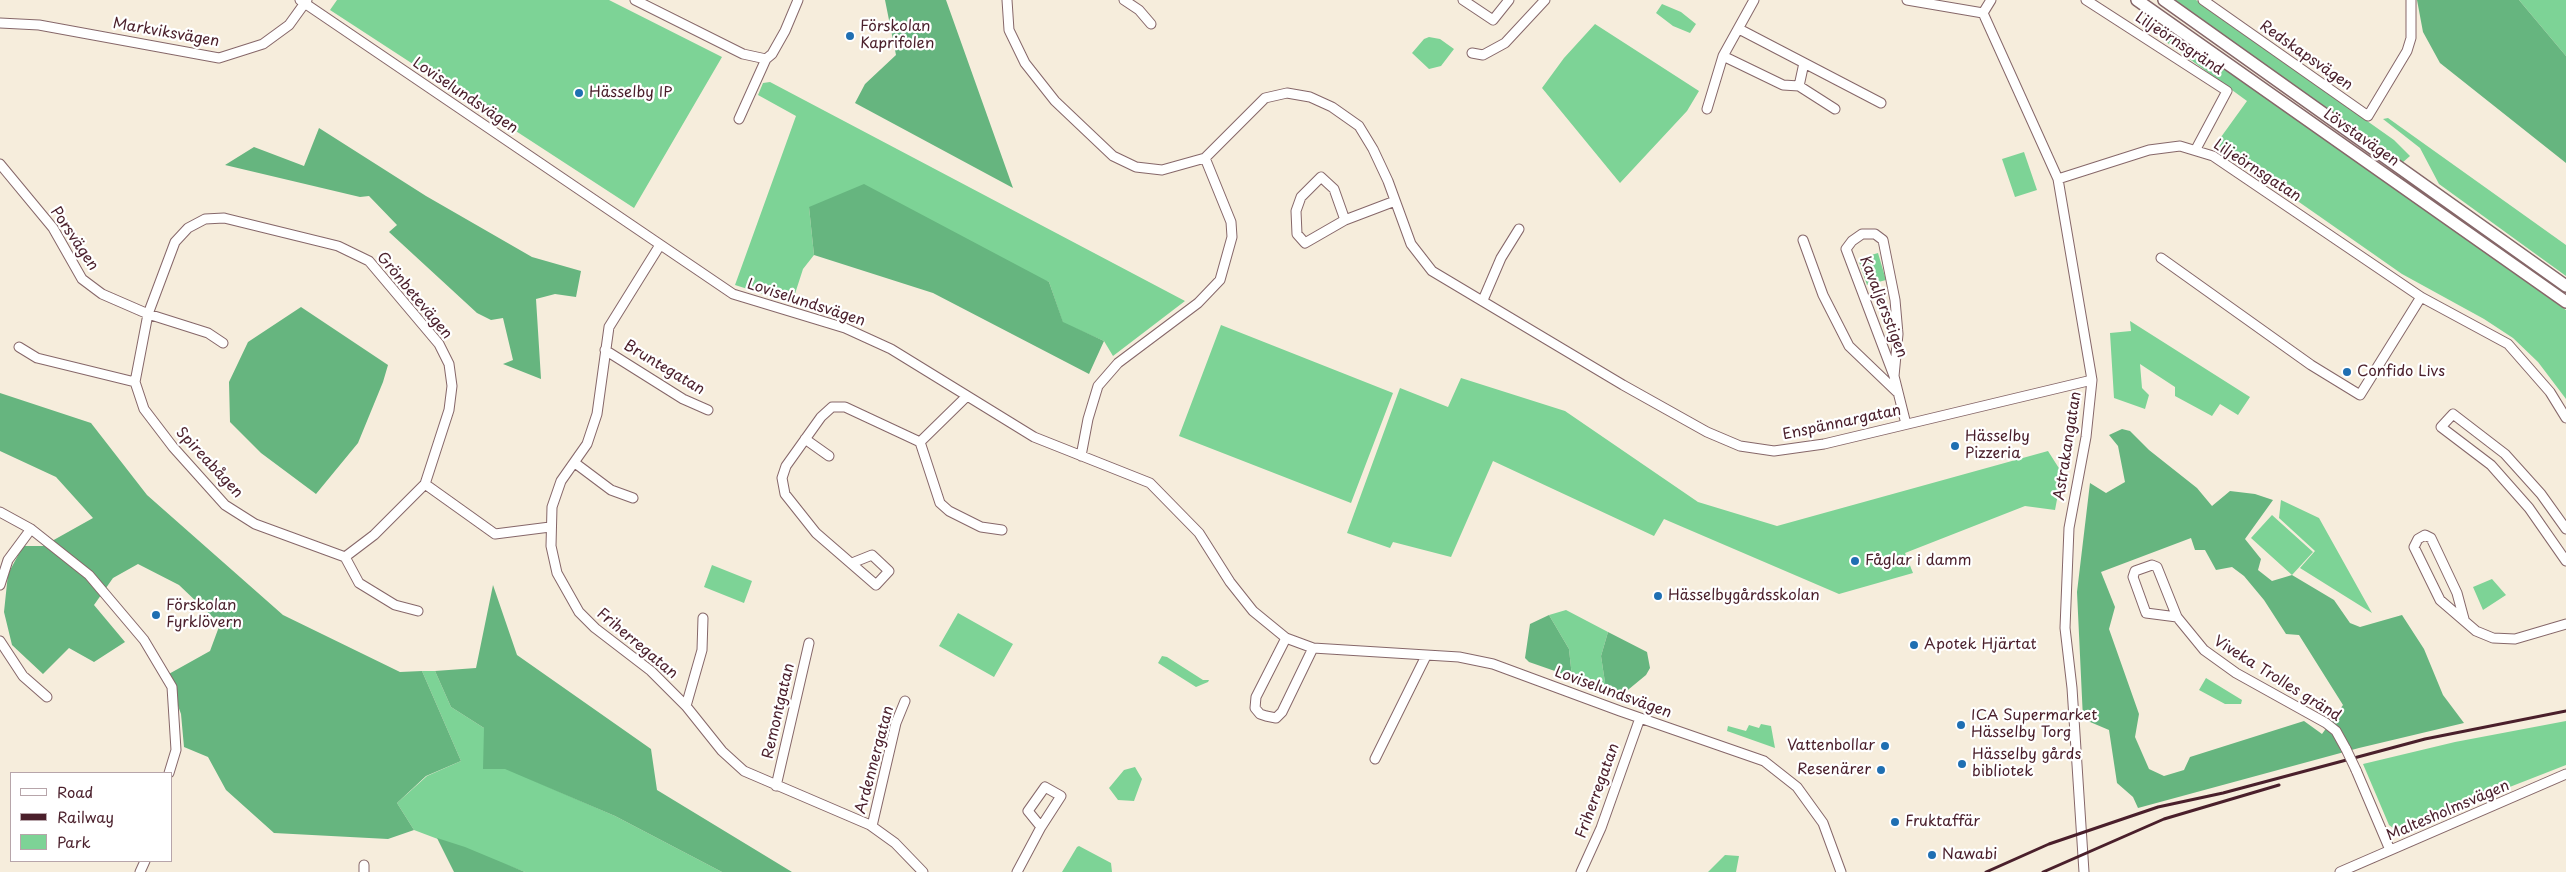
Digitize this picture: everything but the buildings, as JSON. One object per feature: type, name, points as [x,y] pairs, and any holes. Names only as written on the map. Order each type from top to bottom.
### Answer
[{"type":"street","points":[[635,0],[743,54],[766,59]]},
{"type":"street","points":[[739,119],[766,59],[772,54],[785,31],[798,0]]},
{"type":"street","points":[[1007,0],[1009,30],[1024,63],[1055,100],[1113,156],[1136,167],[1162,170],[1205,158],[1231,222],[1232,237],[1220,280],[1198,303],[1118,363],[1098,386],[1088,419],[1081,456]]},
{"type":"street","points":[[1124,0],[1139,10],[1151,24]]},
{"type":"street","points":[[1463,0],[1493,20],[1509,0]]},
{"type":"street","points":[[1472,53],[1483,55],[1504,43],[1545,0]]},
{"type":"street","points":[[1707,109],[1723,56],[1754,0]]},
{"type":"street","points":[[1907,0],[1983,13],[1991,0]]},
{"type":"street","name":"Liljeörnsgränd","points":[[2086,0],[2227,91],[2196,149]]},
{"type":"street","name":"Lövstavägen","points":[[2138,0],[2566,302]]},
{"type":"street","name":"Lövstavägen","points":[[2164,0],[2566,286]]},
{"type":"street","name":"Redskapsvägen","points":[[2203,0],[2368,116],[2407,51],[2411,38],[2410,0]]},
{"type":"street","name":"Markviksvägen","points":[[0,23],[39,25],[219,58],[263,44],[290,25],[304,1]]},
{"type":"street","name":"Loviselundsvägen","points":[[304,1],[733,294],[844,328],[891,349],[966,397],[1034,437],[1150,484],[1199,533],[1230,582],[1252,611],[1286,638],[1313,648],[1459,657],[1493,664],[1764,761],[1797,787],[1823,823],[1841,872]]},
{"type":"street","name":"Astrakangatan","points":[[1983,13],[2058,179],[2092,380],[2086,437],[2069,528],[2064,628],[2072,688],[2084,872]]},
{"type":"street","points":[[1739,29],[1881,103]]},
{"type":"street","points":[[1723,56],[1783,85],[1799,86],[1835,109]]},
{"type":"street","points":[[1799,86],[1804,63]]},
{"type":"street","name":"Enspännargatan","points":[[1205,158],[1265,98],[1286,93],[1310,97],[1332,107],[1359,126],[1381,165],[1411,244],[1432,270],[1623,385],[1707,432],[1740,446],[1774,451],[1824,444],[2092,380]]},
{"type":"street","name":"Liljeörnsgatan","points":[[2058,179],[2149,150],[2180,146],[2196,149],[2213,156],[2421,297],[2508,344],[2550,392],[2566,418]]},
{"type":"street","name":"Porsvägen","points":[[0,164],[53,228],[82,279],[102,294],[148,314],[208,333],[223,343]]},
{"type":"street","points":[[1345,220],[1334,189],[1321,177],[1301,197],[1296,211],[1297,234],[1305,243],[1345,220],[1396,201]]},
{"type":"street","name":"Grönbetevägen","points":[[148,314],[175,242],[188,228],[205,219],[224,218],[338,246],[369,261],[439,344],[449,364],[452,386],[449,410],[425,484]]},
{"type":"street","points":[[1482,300],[1501,258],[1519,229]]},
{"type":"street","name":"Kavaljersstigen","points":[[1894,376],[1898,334],[1895,300],[1882,240],[1875,234],[1862,234],[1852,240],[1846,249],[1894,376],[1906,424]]},
{"type":"street","name":"Kavaljersstigen","points":[[1802,240],[1823,295],[1849,346],[1897,392]]},
{"type":"street","name":"Friherregatan","points":[[660,245],[609,326],[597,414],[587,444],[561,481],[552,507],[550,527],[557,573],[579,612],[595,628],[651,671],[686,706],[744,771],[872,826],[895,843],[923,872]]},
{"type":"street","points":[[2161,258],[2311,366],[2360,394],[2421,297]]},
{"type":"street","name":"Spireabågen","points":[[148,314],[135,382],[144,409],[173,447],[225,504],[255,524],[345,557]]},
{"type":"street","points":[[19,347],[38,358],[135,382]]},
{"type":"street","name":"Bruntegatan","points":[[605,350],[683,399],[708,410]]},
{"type":"street","points":[[920,442],[966,397]]},
{"type":"street","points":[[852,563],[816,533],[785,494],[782,478],[786,466],[805,439],[832,407],[845,407],[920,442],[940,503],[949,511],[981,527],[1002,530]]},
{"type":"street","points":[[2566,529],[2541,494],[2505,454],[2453,414],[2441,427],[2490,465],[2529,508],[2566,562]]},
{"type":"street","points":[[805,439],[829,456]]},
{"type":"street","points":[[575,463],[612,490],[633,498]]},
{"type":"street","points":[[418,611],[395,605],[359,583],[345,557],[374,536],[425,484],[495,534],[550,527]]},
{"type":"street","points":[[0,512],[31,529],[89,576],[144,640],[172,687],[176,750],[168,772]]},
{"type":"street","points":[[0,586],[8,560],[31,529]]},
{"type":"street","points":[[2464,619],[2457,593],[2431,538],[2426,535],[2418,539],[2414,547],[2440,600],[2476,631],[2493,638],[2515,639],[2566,624]]},
{"type":"street","name":"Viveka Trolles gränd","points":[[2177,617],[2146,613],[2133,577],[2135,571],[2152,565],[2157,568],[2177,617],[2204,650],[2236,673],[2326,723],[2336,731],[2356,770],[2390,850]]},
{"type":"street","name":"Friherregatan","points":[[686,706],[702,650],[703,618]]},
{"type":"street","points":[[1286,638],[1256,697],[1255,708],[1260,714],[1276,718],[1282,712],[1313,648]]},
{"type":"street","points":[[0,641],[23,676],[47,697]]},
{"type":"street","name":"Remontgatan","points":[[776,786],[809,643]]},
{"type":"street","points":[[1375,759],[1426,656]]},
{"type":"street","name":"Ardennergatan","points":[[872,826],[896,723],[906,701]]},
{"type":"street","name":"Friherregatan","points":[[1581,872],[1601,828],[1640,718]]},
{"type":"street","name":"Maltesholmsvägen","points":[[2340,872],[2566,774]]},
{"type":"street","points":[[1017,872],[1041,827]]},
{"type":"green space","name":"Hässelby IP","points":[[337,0],[609,0],[722,57],[634,208],[330,10]]},
{"type":"green space","points":[[885,0],[946,0],[1013,188],[855,103],[865,84],[896,55]]},
{"type":"green space","points":[[2175,0],[2196,0],[2394,140],[2410,156],[2402,163]]},
{"type":"green space","points":[[2417,0],[2519,0],[2566,56],[2566,163],[2440,63],[2423,32]]},
{"type":"green space","points":[[2519,0],[2566,0],[2566,56]]},
{"type":"green space","points":[[1662,4],[1681,12],[1696,24],[1690,33],[1673,26],[1656,13]]},
{"type":"green space","points":[[2151,23],[2169,29],[2566,310],[2566,399],[2538,362],[2513,338],[2484,319],[2402,274],[2216,144],[2247,101],[2147,28]]},
{"type":"green space","points":[[1595,24],[1699,91],[1687,111],[1620,183],[1542,88],[1564,58]]},
{"type":"green space","points":[[1429,37],[1440,39],[1454,49],[1441,66],[1429,69],[1412,53],[1424,39]]},
{"type":"green space","points":[[770,82],[1185,301],[1113,356],[1104,341],[1063,323],[1049,282],[809,207],[814,255],[803,269],[792,303],[735,285],[796,116],[758,95],[763,83]]},
{"type":"green space","points":[[2388,118],[2566,245],[2566,276],[2439,184],[2420,148],[2383,119]]},
{"type":"green space","points":[[319,128],[426,196],[532,257],[581,271],[576,297],[555,294],[536,299],[541,379],[503,364],[513,360],[503,318],[491,320],[477,313],[389,232],[397,225],[369,196],[360,197],[225,165],[254,147],[304,166]]},
{"type":"green space","points":[[2024,152],[2037,190],[2015,197],[2002,159]]},
{"type":"green space","points":[[864,184],[1049,282],[1063,322],[1104,341],[1089,374],[933,293],[814,255],[809,207]]},
{"type":"green space","points":[[1878,253],[1886,280],[1867,285],[1858,259]]},
{"type":"green space","points":[[301,307],[388,365],[358,443],[316,494],[261,453],[230,422],[229,382],[248,342]]},
{"type":"green space","points":[[2130,321],[2250,397],[2238,415],[2220,404],[2212,416],[2175,396],[2175,387],[2140,364],[2142,388],[2149,395],[2145,409],[2114,398],[2110,333],[2131,331]]},
{"type":"green space","points":[[1221,325],[1393,393],[1351,503],[1179,436]]},
{"type":"green space","points":[[1461,378],[1565,411],[1698,502],[1777,526],[2048,451],[2062,473],[2055,510],[2025,506],[1905,553],[1913,573],[1839,594],[1664,519],[1654,536],[1493,461],[1451,557],[1393,542],[1390,548],[1347,533],[1400,388],[1448,407]]},
{"type":"green space","points":[[0,393],[91,423],[147,495],[283,615],[400,672],[422,671],[461,761],[426,776],[397,803],[414,830],[388,839],[274,833],[226,790],[208,757],[184,747],[181,714],[167,675],[210,651],[220,624],[179,585],[138,564],[113,578],[94,605],[125,642],[94,662],[69,648],[43,674],[12,645],[4,612],[8,574],[23,546],[43,546],[93,518],[56,477],[0,451]]},
{"type":"green space","points":[[2122,429],[2130,431],[2149,450],[2197,488],[2212,506],[2230,491],[2255,494],[2273,500],[2245,539],[2261,559],[2258,570],[2272,581],[2292,575],[2334,600],[2350,623],[2360,627],[2402,615],[2424,649],[2443,695],[2464,723],[2359,748],[2138,808],[2133,797],[2117,783],[2109,730],[2083,719],[2077,592],[2090,483],[2106,493],[2125,482],[2118,446],[2109,435]],"holes":[[[2191,538],[2195,550],[2205,550],[2216,570],[2232,567],[2244,576],[2264,600],[2286,634],[2299,635],[2343,705],[2322,734],[2304,721],[2190,757],[2184,770],[2164,776],[2149,769],[2135,737],[2139,714],[2109,629],[2115,607],[2101,572]]]},
{"type":"green space","points":[[2281,500],[2319,518],[2372,613],[2300,568],[2315,551],[2279,518]]},
{"type":"green space","points":[[2272,515],[2313,552],[2292,575],[2251,538]]},
{"type":"green space","points":[[712,565],[752,581],[744,603],[704,587]]},
{"type":"green space","points":[[2492,579],[2506,595],[2483,610],[2473,587]]},
{"type":"green space","points":[[493,585],[517,655],[651,749],[657,790],[792,872],[722,872],[615,816],[505,769],[483,769],[484,728],[451,707],[435,671],[476,668]]},
{"type":"green space","points":[[1566,610],[1608,632],[1601,656],[1606,689],[1572,677],[1569,649],[1549,615]]},
{"type":"green space","points":[[958,613],[1013,644],[994,677],[939,646]]},
{"type":"green space","points":[[1549,615],[1569,649],[1572,677],[1529,662],[1525,658],[1530,624]]},
{"type":"green space","points":[[1608,632],[1647,652],[1650,668],[1646,675],[1623,694],[1606,689],[1601,656]]},
{"type":"green space","points":[[1162,656],[1167,657],[1203,680],[1209,680],[1208,682],[1196,687],[1158,663]]},
{"type":"green space","points":[[422,671],[435,671],[451,707],[484,728],[484,769],[505,768],[615,816],[722,872],[525,872],[414,830],[397,803],[427,776],[461,761]]},
{"type":"green space","points":[[2206,678],[2242,700],[2241,704],[2225,704],[2199,690]]},
{"type":"green space","points":[[2566,721],[2566,765],[2397,831],[2389,825],[2363,764],[2455,742]]},
{"type":"green space","points":[[1761,724],[1771,726],[1775,748],[1727,731],[1728,726],[1746,731],[1749,725],[1759,728]]},
{"type":"green space","points":[[1135,767],[1142,779],[1134,801],[1118,800],[1109,788],[1124,770]]},
{"type":"green space","points":[[437,838],[465,847],[525,872],[454,872]]},
{"type":"green space","points":[[1079,846],[1111,863],[1112,872],[1062,872]]},
{"type":"green space","points":[[1725,855],[1739,856],[1736,872],[1708,872]]},
{"type":"railway","points":[[1986,872],[2049,844],[2158,807],[2223,793],[2425,739],[2566,711]]},
{"type":"railway","points":[[2043,872],[2164,819],[2279,785]]},
{"type":"place","name":"Förskolan Kaprifolen","points":[[850,36]]},
{"type":"place","name":"Hässelby IP","points":[[579,93]]},
{"type":"place","name":"Confido Livs","points":[[2347,372]]},
{"type":"place","name":"Hässelby Pizzeria","points":[[1955,446]]},
{"type":"place","name":"Fåglar i damm","points":[[1855,561]]},
{"type":"place","name":"Hässelbygårdsskolan","points":[[1658,596]]},
{"type":"place","name":"Förskolan Fyrklövern","points":[[156,615]]},
{"type":"place","name":"Apotek Hjärtat","points":[[1914,645]]},
{"type":"place","name":"ICA Supermarket Hässelby Torg","points":[[1961,725]]},
{"type":"place","name":"Vattenbollar","points":[[1885,746]]},
{"type":"place","name":"Hässelby gårds bibliotek","points":[[1962,764]]},
{"type":"place","name":"Resenärer","points":[[1881,770]]},
{"type":"place","name":"Fruktaffär","points":[[1895,822]]},
{"type":"place","name":"Nawabi","points":[[1932,855]]}]
